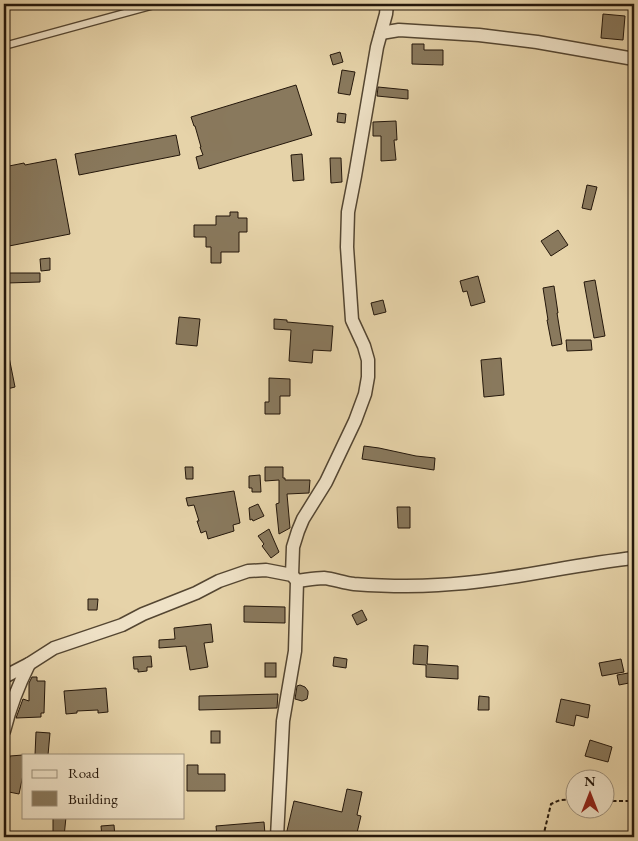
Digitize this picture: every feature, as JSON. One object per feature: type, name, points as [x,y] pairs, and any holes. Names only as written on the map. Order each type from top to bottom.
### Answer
[{"type":"street","points":[[277,837],[283,721],[295,651],[294,547],[303,519],[340,455],[367,386],[368,360],[352,320],[347,247],[348,212],[377,47],[388,4]]},
{"type":"street","points":[[381,33],[399,30],[479,35],[537,42],[634,58]]},
{"type":"street","points":[[4,677],[54,648],[122,625],[143,614],[196,594],[219,580],[248,571],[266,570],[295,578],[324,578],[347,583],[385,586],[438,585],[499,579],[557,568],[634,558]]},
{"type":"street","points":[[4,731],[11,706],[29,664]]},
{"type":"lane","points":[[4,46],[158,4]]},
{"type":"path","points":[[543,837],[551,804],[560,800],[566,800]]},
{"type":"path","points":[[616,801],[634,801]]},
{"type":"building","points":[[603,14],[625,16],[623,40],[601,38]]},
{"type":"building","points":[[412,44],[424,44],[424,50],[443,50],[443,65],[412,64]]},
{"type":"building","points":[[340,52],[343,62],[333,65],[330,55]]},
{"type":"building","points":[[342,70],[355,72],[350,95],[338,93]]},
{"type":"building","points":[[296,85],[312,135],[199,169],[196,157],[203,155],[191,117]]},
{"type":"building","points":[[378,87],[408,90],[408,99],[377,96]]},
{"type":"building","points":[[338,113],[346,114],[345,123],[337,122]]},
{"type":"building","points":[[396,121],[397,140],[394,140],[396,160],[381,161],[381,136],[373,136],[373,122]]},
{"type":"building","points":[[176,135],[180,155],[79,175],[75,154]]},
{"type":"building","points":[[302,154],[304,180],[293,181],[291,155]]},
{"type":"building","points":[[330,158],[341,158],[342,182],[331,183]]},
{"type":"building","points":[[56,159],[70,234],[4,247],[4,201],[8,201],[4,167]]},
{"type":"building","points":[[587,185],[597,187],[591,210],[582,208]]},
{"type":"building","points":[[230,212],[238,212],[238,218],[247,218],[247,232],[239,232],[239,252],[221,252],[221,263],[211,263],[211,247],[206,247],[206,237],[194,237],[194,225],[216,225],[216,216],[230,216]]},
{"type":"building","points":[[558,230],[568,245],[551,256],[541,241]]},
{"type":"building","points":[[50,258],[50,270],[41,271],[40,259]]},
{"type":"building","points":[[7,273],[40,273],[40,282],[7,283]]},
{"type":"building","points":[[478,276],[485,302],[471,306],[467,291],[463,292],[460,281]]},
{"type":"building","points":[[595,280],[605,336],[594,338],[584,282]]},
{"type":"building","points":[[554,286],[562,344],[552,346],[543,288]]},
{"type":"building","points":[[383,300],[386,312],[374,315],[371,303]]},
{"type":"building","points":[[179,317],[200,319],[197,346],[176,344]]},
{"type":"building","points":[[274,319],[333,326],[331,351],[313,350],[312,363],[289,361],[291,330],[274,329]]},
{"type":"building","points":[[566,340],[591,340],[592,350],[567,351]]},
{"type":"building","points":[[4,357],[9,357],[15,387],[7,389],[4,368]]},
{"type":"building","points":[[501,358],[504,395],[484,397],[481,360]]},
{"type":"building","points":[[269,378],[290,379],[290,396],[280,396],[280,414],[265,414],[265,402],[269,402]]},
{"type":"building","points":[[364,446],[435,458],[434,470],[362,459]]},
{"type":"building","points":[[185,467],[193,467],[193,479],[186,479]]},
{"type":"building","points":[[265,467],[283,467],[283,478],[285,480],[310,480],[309,493],[287,494],[290,528],[279,534],[276,504],[279,503],[279,480],[265,481]]},
{"type":"building","points":[[260,475],[261,492],[252,492],[252,488],[249,488],[249,476]]},
{"type":"building","points":[[234,491],[240,523],[233,525],[234,531],[208,539],[206,531],[201,533],[194,505],[188,506],[186,498]]},
{"type":"building","points":[[258,504],[264,516],[253,521],[252,519],[250,520],[249,508]]},
{"type":"building","points":[[397,507],[410,507],[410,528],[398,528]]},
{"type":"building","points":[[269,529],[279,552],[271,558],[262,546],[264,544],[258,536]]},
{"type":"building","points":[[88,599],[98,599],[97,610],[88,610]]},
{"type":"building","points":[[244,606],[285,607],[285,623],[244,622]]},
{"type":"building","points":[[362,610],[367,620],[357,625],[352,615]]},
{"type":"building","points":[[211,624],[213,642],[204,643],[208,667],[190,670],[186,646],[159,648],[159,640],[175,639],[174,628]]},
{"type":"building","points":[[414,645],[428,646],[427,664],[458,666],[458,679],[426,677],[426,665],[413,664]]},
{"type":"building","points":[[151,656],[152,667],[147,667],[147,671],[138,672],[138,669],[134,669],[133,657]]},
{"type":"building","points":[[334,657],[347,659],[346,668],[333,666]]},
{"type":"building","points":[[621,659],[624,672],[602,676],[599,663]]},
{"type":"building","points":[[265,663],[276,663],[276,677],[265,677]]},
{"type":"building","points":[[634,672],[634,682],[619,685],[617,675]]},
{"type":"building","points":[[32,677],[37,677],[37,681],[45,681],[44,713],[41,713],[41,717],[16,718],[23,699],[29,701],[29,683]]},
{"type":"building","points":[[300,685],[308,691],[307,699],[302,701],[295,699],[297,686]]},
{"type":"building","points":[[106,688],[108,712],[98,713],[98,710],[77,711],[77,713],[66,714],[64,691]]},
{"type":"building","points":[[278,694],[277,708],[199,710],[199,696]]},
{"type":"building","points":[[479,696],[489,697],[489,710],[478,710]]},
{"type":"building","points":[[561,699],[590,705],[588,718],[576,715],[574,726],[556,722]]},
{"type":"building","points":[[211,731],[220,731],[220,743],[211,743]]},
{"type":"building","points":[[36,732],[50,733],[48,754],[35,754]]},
{"type":"building","points":[[590,740],[612,747],[608,762],[585,756]]},
{"type":"building","points":[[22,755],[22,780],[19,794],[4,791],[10,756]]},
{"type":"building","points":[[187,765],[198,765],[198,774],[225,774],[225,791],[187,791]]},
{"type":"building","points":[[347,789],[362,792],[357,815],[361,816],[356,837],[295,837],[286,835],[294,801],[342,812]]},
{"type":"building","points":[[53,818],[66,818],[64,837],[53,837]]},
{"type":"building","points":[[264,822],[265,834],[217,837],[216,826]]},
{"type":"building","points":[[114,825],[115,837],[102,837],[101,826]]}]
